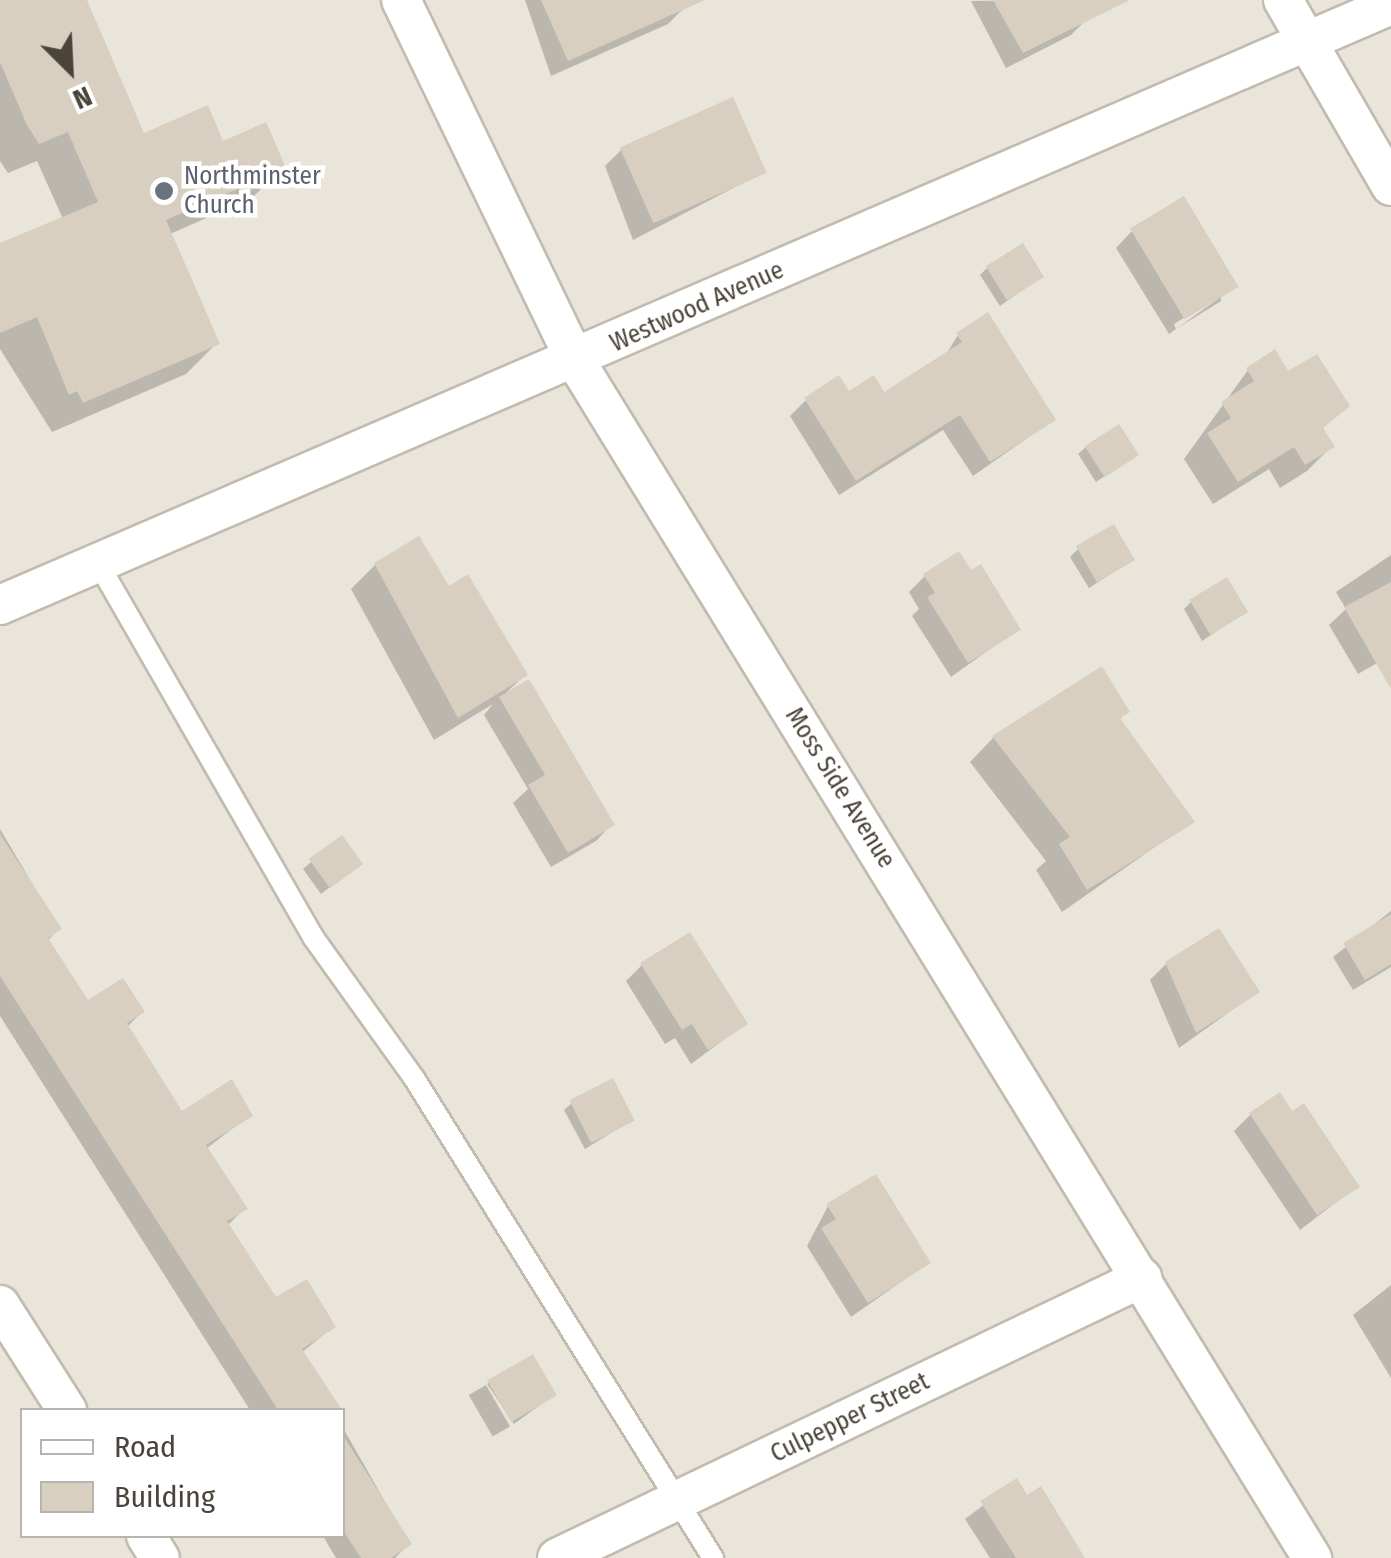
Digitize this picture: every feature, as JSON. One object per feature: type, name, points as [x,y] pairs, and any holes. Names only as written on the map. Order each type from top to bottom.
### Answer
[{"type":"street","name":"Moss Side Avenue","points":[[401,0],[575,360],[1312,1558]]},
{"type":"street","points":[[1282,0],[1391,186]]},
{"type":"street","name":"Westwood Avenue","points":[[0,605],[575,360],[1391,4]]},
{"type":"street","name":"Culpepper Street","points":[[557,1558],[1142,1278]]},
{"type":"street","points":[[0,1305],[66,1408]]},
{"type":"lane","points":[[98,563],[313,936],[414,1078],[712,1558]]},
{"type":"shaded area","points":[[0,0],[1391,0],[1391,1558],[0,1558]]},
{"type":"building","name":"Northminster Church","points":[[0,0],[87,0],[144,133],[208,105],[223,141],[266,122],[286,168],[166,220],[220,344],[83,403],[77,391],[69,395],[37,317],[0,333],[0,243],[98,202],[68,132],[39,144],[27,125],[0,62]]},
{"type":"building","points":[[541,0],[705,0],[568,61]]},
{"type":"building","points":[[993,0],[1130,0],[1023,53]]},
{"type":"building","points":[[733,97],[767,173],[653,223],[620,147]]},
{"type":"building","points":[[1184,196],[1239,287],[1185,319],[1130,228]]},
{"type":"building","points":[[1023,243],[1044,277],[1007,300],[986,266]]},
{"type":"building","points":[[988,312],[1056,420],[990,462],[960,415],[856,481],[804,398],[839,375],[849,391],[874,375],[884,392],[962,342],[956,333]]},
{"type":"building","points":[[1275,349],[1288,371],[1317,354],[1350,406],[1323,428],[1335,447],[1305,465],[1294,447],[1238,482],[1207,433],[1231,418],[1221,402],[1254,381],[1246,368]]},
{"type":"building","points":[[1119,424],[1139,455],[1105,477],[1085,446]]},
{"type":"building","points":[[1114,524],[1135,560],[1097,582],[1076,546]]},
{"type":"building","points":[[419,536],[449,586],[468,574],[528,675],[458,718],[374,563]]},
{"type":"building","points":[[959,551],[971,570],[981,564],[1021,630],[968,663],[927,597],[935,593],[923,574]]},
{"type":"building","points":[[1227,577],[1248,612],[1210,635],[1189,600]]},
{"type":"building","points":[[1391,582],[1391,689],[1344,607]]},
{"type":"building","points":[[1102,666],[1130,712],[1120,718],[1195,822],[1087,890],[1059,844],[1070,837],[992,736]]},
{"type":"building","points":[[529,679],[615,825],[568,853],[528,785],[545,775],[499,697]]},
{"type":"building","points":[[0,834],[62,929],[48,938],[88,1000],[123,978],[145,1012],[127,1023],[182,1111],[232,1079],[253,1116],[206,1145],[248,1209],[227,1221],[276,1297],[307,1279],[336,1327],[302,1349],[341,1408],[277,1408],[0,976]]},
{"type":"building","points":[[342,835],[363,864],[330,888],[309,859]]},
{"type":"building","points":[[1391,914],[1391,964],[1365,980],[1343,943]]},
{"type":"building","points":[[1219,928],[1260,992],[1196,1033],[1165,962]]},
{"type":"building","points":[[690,932],[748,1024],[708,1050],[692,1024],[682,1030],[640,963]]},
{"type":"building","points":[[613,1078],[635,1121],[591,1143],[569,1100]]},
{"type":"building","points":[[1280,1092],[1292,1111],[1304,1103],[1360,1187],[1317,1215],[1249,1113]]},
{"type":"building","points":[[876,1174],[931,1263],[868,1303],[821,1228],[836,1219],[826,1204]]},
{"type":"building","points":[[533,1354],[557,1396],[511,1422],[487,1380]]},
{"type":"building","points":[[345,1439],[412,1544],[391,1558],[361,1558],[345,1534]]},
{"type":"building","points":[[1017,1478],[1027,1495],[1041,1486],[1085,1558],[1016,1558],[980,1501]]},
{"type":"place","name":"Northminster Church","points":[[164,191]]}]
